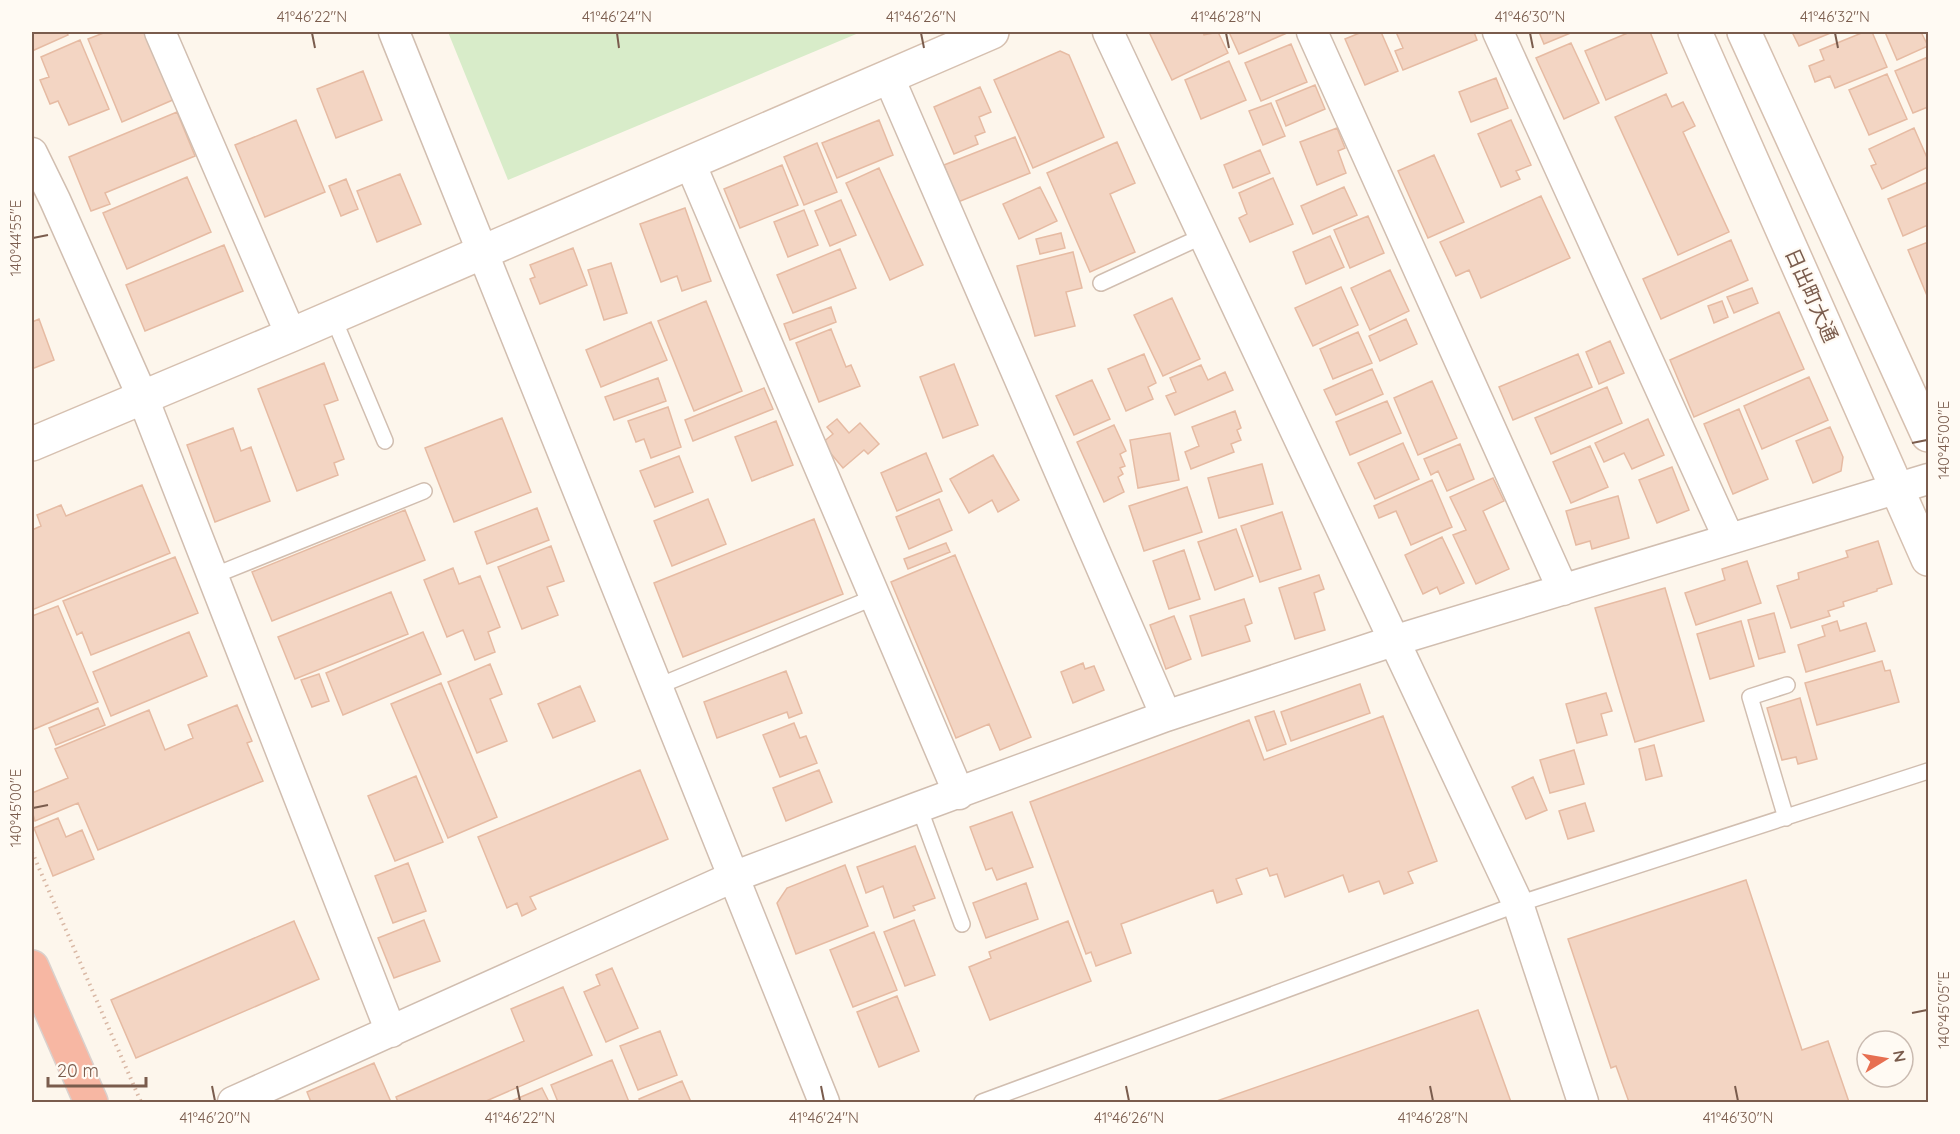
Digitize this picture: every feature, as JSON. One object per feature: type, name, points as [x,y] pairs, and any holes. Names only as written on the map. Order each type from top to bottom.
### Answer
[{"type":"highway","points":[[32,967],[90,1102]]},
{"type":"street","points":[[160,32],[291,335]]},
{"type":"street","points":[[394,32],[824,1102]]},
{"type":"street","points":[[32,444],[333,317],[992,32]]},
{"type":"street","points":[[1108,32],[1518,904],[1583,1102]]},
{"type":"street","points":[[1312,32],[1563,590]]},
{"type":"street","points":[[1498,32],[1729,539]]},
{"type":"street","name":"日出町大通","points":[[1695,32],[1929,559]]},
{"type":"street","points":[[1744,32],[1929,435]]},
{"type":"street","points":[[889,78],[1166,716]]},
{"type":"street","points":[[32,153],[144,398],[391,1032]]},
{"type":"street","points":[[690,163],[959,794]]},
{"type":"street","points":[[233,1102],[733,877],[1166,716],[1393,641],[1929,479]]},
{"type":"lane","points":[[1101,283],[1203,236]]},
{"type":"lane","points":[[333,317],[385,441]]},
{"type":"lane","points":[[213,576],[424,491]]},
{"type":"lane","points":[[656,687],[875,597]]},
{"type":"lane","points":[[1786,818],[1750,697],[1787,685]]},
{"type":"lane","points":[[982,1102],[1518,904],[1929,771]]},
{"type":"lane","points":[[919,807],[962,924]]},
{"type":"path","points":[[32,852],[141,1102]]},
{"type":"green space","points":[[448,32],[861,32],[508,180]]},
{"type":"building","points":[[32,32],[66,32],[68,35],[32,51]]},
{"type":"building","points":[[106,32],[147,32],[175,99],[122,122],[88,39]]},
{"type":"building","points":[[1149,32],[1203,32],[1204,35],[1218,32],[1228,53],[1172,80]]},
{"type":"building","points":[[1229,32],[1286,32],[1287,33],[1239,54]]},
{"type":"building","points":[[1362,32],[1381,32],[1398,71],[1365,85],[1345,39]]},
{"type":"building","points":[[1396,32],[1474,32],[1477,40],[1403,70],[1395,51],[1403,48]]},
{"type":"building","points":[[1539,32],[1573,32],[1544,44]]},
{"type":"building","points":[[1630,32],[1650,32],[1667,73],[1606,100],[1585,51]]},
{"type":"building","points":[[1792,32],[1833,32],[1799,46]]},
{"type":"building","points":[[1864,32],[1872,32],[1887,67],[1835,88],[1830,76],[1815,82],[1809,66],[1824,60],[1820,50]]},
{"type":"building","points":[[1885,32],[1921,32],[1928,46],[1897,60]]},
{"type":"building","points":[[80,40],[109,109],[69,125],[58,101],[50,104],[40,80],[49,77],[41,57]]},
{"type":"building","points":[[1571,43],[1599,103],[1564,119],[1536,58]]},
{"type":"building","points":[[1291,44],[1307,82],[1261,101],[1245,63]]},
{"type":"building","points":[[1060,51],[1069,55],[1104,137],[1033,168],[994,80]]},
{"type":"building","points":[[1928,57],[1928,107],[1913,113],[1895,71]]},
{"type":"building","points":[[1229,61],[1246,100],[1201,119],[1185,80]]},
{"type":"building","points":[[363,71],[382,120],[336,138],[317,89]]},
{"type":"building","points":[[1887,74],[1907,119],[1869,135],[1849,90]]},
{"type":"building","points":[[1496,78],[1508,108],[1471,122],[1459,92]]},
{"type":"building","points":[[1315,85],[1325,109],[1286,126],[1276,101]]},
{"type":"building","points":[[980,87],[991,112],[979,117],[985,132],[975,136],[978,144],[954,154],[934,107]]},
{"type":"building","points":[[1666,94],[1672,107],[1683,102],[1695,126],[1683,132],[1729,232],[1678,255],[1615,117]]},
{"type":"building","points":[[1271,103],[1285,136],[1263,145],[1249,111]]},
{"type":"building","points":[[177,112],[195,156],[105,193],[110,204],[91,211],[69,157]]},
{"type":"building","points":[[296,120],[325,192],[265,217],[235,145]]},
{"type":"building","points":[[879,120],[893,155],[837,178],[822,143]]},
{"type":"building","points":[[1511,120],[1531,165],[1516,171],[1520,179],[1501,187],[1478,134]]},
{"type":"building","points":[[1337,128],[1345,148],[1338,151],[1346,173],[1317,185],[1300,142]]},
{"type":"building","points":[[1914,128],[1928,160],[1928,167],[1882,189],[1871,166],[1876,164],[1869,149]]},
{"type":"building","points":[[1015,137],[1030,173],[958,202],[944,165]]},
{"type":"building","points":[[1117,142],[1135,183],[1110,194],[1135,252],[1090,272],[1047,173]]},
{"type":"building","points":[[817,143],[837,192],[804,205],[784,157]]},
{"type":"building","points":[[1260,150],[1270,173],[1233,188],[1224,165]]},
{"type":"building","points":[[1434,155],[1464,222],[1428,238],[1398,171]]},
{"type":"building","points":[[782,165],[798,205],[740,228],[724,189]]},
{"type":"building","points":[[879,168],[923,265],[890,280],[846,183]]},
{"type":"building","points":[[400,174],[421,224],[377,242],[357,191]]},
{"type":"building","points":[[187,177],[211,232],[127,269],[103,213]]},
{"type":"building","points":[[1273,178],[1293,224],[1250,242],[1239,218],[1247,214],[1239,193]]},
{"type":"building","points":[[346,179],[358,209],[341,216],[329,186]]},
{"type":"building","points":[[1928,182],[1928,225],[1903,236],[1888,199]]},
{"type":"building","points":[[1040,187],[1057,221],[1019,239],[1003,204]]},
{"type":"building","points":[[1344,187],[1357,215],[1313,234],[1301,206]]},
{"type":"building","points":[[1541,196],[1570,258],[1481,298],[1469,270],[1456,276],[1440,242]]},
{"type":"building","points":[[841,200],[856,235],[830,246],[815,211]]},
{"type":"building","points":[[685,208],[711,281],[682,291],[677,276],[661,282],[640,224]]},
{"type":"building","points":[[804,210],[818,245],[788,257],[774,222]]},
{"type":"building","points":[[1368,216],[1384,253],[1350,268],[1334,230]]},
{"type":"building","points":[[1061,233],[1065,248],[1040,254],[1036,239]]},
{"type":"building","points":[[1330,236],[1344,267],[1306,284],[1293,252]]},
{"type":"building","points":[[1731,240],[1748,280],[1661,319],[1643,279]]},
{"type":"building","points":[[1928,242],[1928,298],[1908,250]]},
{"type":"building","points":[[224,245],[243,291],[145,331],[126,285]]},
{"type":"building","points":[[573,248],[587,285],[540,304],[530,279],[535,277],[530,265]]},
{"type":"building","points":[[840,249],[856,288],[793,313],[777,275]]},
{"type":"building","points":[[1073,252],[1082,288],[1066,292],[1075,326],[1035,336],[1017,266]]},
{"type":"building","points":[[611,263],[627,313],[604,320],[588,270]]},
{"type":"building","points":[[1390,270],[1409,311],[1370,330],[1351,288]]},
{"type":"building","points":[[1341,287],[1358,325],[1313,346],[1295,308]]},
{"type":"building","points":[[1752,288],[1758,303],[1734,313],[1727,297]]},
{"type":"building","points":[[1172,298],[1200,359],[1163,376],[1134,315]]},
{"type":"building","points":[[706,301],[742,391],[694,411],[658,321]]},
{"type":"building","points":[[1722,301],[1728,317],[1714,323],[1708,306]]},
{"type":"building","points":[[831,307],[836,322],[790,340],[784,324]]},
{"type":"building","points":[[1779,312],[1804,369],[1694,417],[1670,360]]},
{"type":"building","points":[[39,319],[54,360],[32,369],[32,322]]},
{"type":"building","points":[[1406,319],[1417,344],[1380,361],[1369,336]]},
{"type":"building","points":[[651,322],[667,360],[601,387],[586,350]]},
{"type":"building","points":[[831,329],[846,367],[851,365],[860,386],[819,402],[796,343]]},
{"type":"building","points":[[1358,332],[1372,363],[1333,379],[1320,349]]},
{"type":"building","points":[[1610,341],[1624,373],[1599,384],[1586,352]]},
{"type":"building","points":[[1144,354],[1156,383],[1148,387],[1153,399],[1126,411],[1108,369]]},
{"type":"building","points":[[1578,354],[1592,387],[1513,420],[1499,387]]},
{"type":"building","points":[[324,363],[338,400],[324,405],[344,459],[334,463],[338,475],[297,491],[258,389]]},
{"type":"building","points":[[954,364],[978,425],[943,438],[920,377]]},
{"type":"building","points":[[1201,365],[1208,380],[1225,372],[1233,390],[1175,415],[1166,396],[1176,392],[1170,378]]},
{"type":"building","points":[[1372,369],[1383,394],[1336,415],[1324,390]]},
{"type":"building","points":[[1809,377],[1828,420],[1762,449],[1744,406]]},
{"type":"building","points":[[658,378],[666,401],[614,420],[605,397]]},
{"type":"building","points":[[1092,380],[1110,419],[1074,435],[1056,396]]},
{"type":"building","points":[[1432,381],[1457,438],[1418,455],[1394,398]]},
{"type":"building","points":[[1607,387],[1622,423],[1551,454],[1535,418]]},
{"type":"building","points":[[764,388],[773,409],[693,441],[685,420]]},
{"type":"building","points":[[1387,401],[1401,433],[1350,455],[1336,422]]},
{"type":"building","points":[[668,407],[681,447],[651,458],[644,439],[636,442],[628,421]]},
{"type":"building","points":[[1739,409],[1768,479],[1733,494],[1704,424]]},
{"type":"building","points":[[1235,411],[1241,428],[1237,430],[1241,440],[1231,444],[1234,452],[1191,469],[1185,452],[1199,446],[1192,427]]},
{"type":"building","points":[[502,418],[531,492],[454,522],[425,448]]},
{"type":"building","points":[[837,419],[849,433],[860,423],[879,444],[868,454],[864,450],[843,468],[822,443],[833,434],[827,427]]},
{"type":"building","points":[[1648,419],[1664,455],[1632,469],[1624,453],[1604,462],[1595,443]]},
{"type":"building","points":[[776,421],[793,465],[752,481],[735,437]]},
{"type":"building","points":[[1114,425],[1126,451],[1120,454],[1125,466],[1120,468],[1123,474],[1118,477],[1124,492],[1104,502],[1077,442]]},
{"type":"building","points":[[1830,427],[1843,457],[1841,471],[1813,483],[1796,441]]},
{"type":"building","points":[[233,428],[241,451],[251,447],[270,501],[215,522],[187,445]]},
{"type":"building","points":[[1170,433],[1179,480],[1138,488],[1130,440]]},
{"type":"building","points":[[1403,443],[1419,479],[1375,499],[1358,463]]},
{"type":"building","points":[[1460,444],[1474,479],[1447,491],[1438,471],[1431,475],[1424,459]]},
{"type":"building","points":[[1590,446],[1608,487],[1571,503],[1553,462]]},
{"type":"building","points":[[926,453],[942,491],[897,511],[881,473]]},
{"type":"building","points":[[993,455],[1019,500],[998,512],[992,500],[969,513],[950,479]]},
{"type":"building","points":[[679,456],[693,492],[655,507],[640,471]]},
{"type":"building","points":[[1262,464],[1273,504],[1219,518],[1208,478]]},
{"type":"building","points":[[1672,467],[1689,510],[1657,523],[1639,480]]},
{"type":"building","points":[[1493,478],[1504,501],[1483,511],[1509,569],[1476,584],[1453,535],[1466,530],[1450,497]]},
{"type":"building","points":[[1432,480],[1452,527],[1411,545],[1396,511],[1379,518],[1374,506]]},
{"type":"building","points":[[142,485],[170,553],[32,610],[32,530],[41,526],[37,515],[61,505],[66,516]]},
{"type":"building","points":[[1187,487],[1202,532],[1144,551],[1129,506]]},
{"type":"building","points":[[1618,496],[1629,538],[1592,549],[1590,541],[1576,545],[1566,511]]},
{"type":"building","points":[[708,499],[726,544],[672,566],[654,521]]},
{"type":"building","points":[[939,499],[952,530],[909,549],[896,517]]},
{"type":"building","points":[[537,508],[549,540],[487,564],[475,532]]},
{"type":"building","points":[[405,510],[425,560],[272,621],[252,572]]},
{"type":"building","points":[[1282,512],[1301,569],[1260,582],[1241,526]]},
{"type":"building","points":[[814,519],[843,594],[683,657],[654,583]]},
{"type":"building","points":[[1236,529],[1253,576],[1215,590],[1198,542]]},
{"type":"building","points":[[1442,537],[1464,583],[1440,594],[1437,587],[1423,594],[1405,555]]},
{"type":"building","points":[[1878,541],[1892,584],[1843,602],[1844,606],[1828,611],[1830,616],[1791,628],[1777,586],[1799,579],[1798,573],[1848,557],[1846,551]]},
{"type":"building","points":[[946,543],[950,552],[908,569],[904,559]]},
{"type":"building","points":[[551,546],[564,581],[547,587],[558,615],[522,629],[498,567]]},
{"type":"building","points":[[1184,550],[1200,599],[1169,609],[1153,561]]},
{"type":"building","points":[[955,555],[1031,737],[1000,750],[989,724],[956,738],[891,582]]},
{"type":"building","points":[[175,557],[198,613],[91,655],[82,632],[77,635],[63,601]]},
{"type":"building","points":[[1747,561],[1761,603],[1696,625],[1685,593],[1725,580],[1722,569]]},
{"type":"building","points":[[453,568],[459,584],[480,576],[500,627],[488,632],[495,652],[475,660],[463,630],[447,637],[424,580]]},
{"type":"building","points":[[1319,575],[1324,589],[1314,593],[1325,630],[1295,639],[1279,588]]},
{"type":"building","points":[[1665,588],[1704,721],[1635,742],[1595,608]]},
{"type":"building","points":[[391,592],[408,634],[295,679],[278,637]]},
{"type":"building","points":[[1244,599],[1252,623],[1245,626],[1250,641],[1202,656],[1190,616]]},
{"type":"building","points":[[58,606],[98,702],[32,730],[32,616]]},
{"type":"building","points":[[1774,613],[1785,652],[1759,659],[1748,620]]},
{"type":"building","points":[[1174,616],[1191,659],[1166,669],[1150,625]]},
{"type":"building","points":[[1741,621],[1754,666],[1710,679],[1697,634]]},
{"type":"building","points":[[1837,621],[1840,631],[1866,623],[1875,651],[1806,672],[1798,645],[1825,636],[1822,626]]},
{"type":"building","points":[[189,632],[207,676],[111,716],[93,672]]},
{"type":"building","points":[[423,632],[441,674],[343,715],[326,673]]},
{"type":"building","points":[[1882,661],[1885,671],[1890,670],[1899,702],[1817,725],[1805,683]]},
{"type":"building","points":[[1083,663],[1085,669],[1094,666],[1104,690],[1073,703],[1061,672]]},
{"type":"building","points":[[490,664],[502,694],[490,699],[507,741],[477,753],[448,682]]},
{"type":"building","points":[[786,671],[802,713],[789,718],[787,712],[717,738],[704,702]]},
{"type":"building","points":[[319,674],[329,701],[312,707],[301,680]]},
{"type":"building","points":[[441,683],[497,817],[448,838],[391,704]]},
{"type":"building","points":[[1360,684],[1370,713],[1291,741],[1281,712]]},
{"type":"building","points":[[580,686],[595,721],[553,738],[538,704]]},
{"type":"building","points":[[1606,693],[1612,711],[1601,714],[1607,735],[1577,743],[1566,704]]},
{"type":"building","points":[[1800,698],[1817,759],[1798,764],[1796,757],[1782,760],[1767,708]]},
{"type":"building","points":[[237,705],[252,741],[247,743],[263,781],[98,850],[78,803],[35,821],[32,811],[32,793],[68,778],[55,749],[149,710],[165,750],[193,738],[188,725]]},
{"type":"building","points":[[98,708],[105,725],[56,745],[49,728]]},
{"type":"building","points":[[1274,711],[1286,744],[1267,751],[1255,717]]},
{"type":"building","points":[[1383,716],[1437,861],[1408,872],[1413,883],[1384,894],[1379,881],[1349,892],[1343,875],[1285,897],[1277,874],[1270,876],[1267,868],[1236,879],[1242,894],[1217,903],[1213,890],[1121,924],[1131,953],[1096,966],[1091,952],[1086,954],[1030,802],[1249,720],[1264,760]]},
{"type":"building","points":[[794,723],[800,738],[806,736],[817,763],[780,777],[763,735]]},
{"type":"building","points":[[1654,745],[1662,776],[1646,780],[1639,749]]},
{"type":"building","points":[[1574,750],[1584,784],[1550,793],[1540,760]]},
{"type":"building","points":[[640,770],[668,839],[530,897],[536,909],[522,916],[517,903],[507,908],[478,837]]},
{"type":"building","points":[[819,770],[832,802],[786,821],[773,788]]},
{"type":"building","points":[[416,776],[443,842],[395,861],[368,796]]},
{"type":"building","points":[[1533,777],[1547,810],[1526,819],[1512,787]]},
{"type":"building","points":[[1585,803],[1594,831],[1568,839],[1559,811]]},
{"type":"building","points":[[1012,812],[1033,867],[997,880],[992,868],[986,870],[970,827]]},
{"type":"building","points":[[58,818],[66,837],[82,830],[94,859],[53,876],[34,828]]},
{"type":"building","points":[[915,846],[935,898],[913,906],[915,910],[894,918],[883,886],[866,893],[857,867]]},
{"type":"building","points":[[408,863],[426,911],[393,923],[375,876]]},
{"type":"building","points":[[845,865],[868,926],[796,954],[777,903],[787,888]]},
{"type":"building","points":[[1746,880],[1802,1050],[1828,1041],[1849,1102],[1629,1102],[1616,1066],[1611,1068],[1568,939]]},
{"type":"building","points":[[1026,883],[1038,919],[986,938],[973,903]]},
{"type":"building","points":[[424,920],[440,961],[394,978],[378,938]]},
{"type":"building","points":[[914,920],[935,975],[905,986],[884,932]]},
{"type":"building","points":[[294,921],[319,979],[136,1058],[111,1000]]},
{"type":"building","points":[[1068,921],[1091,981],[990,1020],[969,967],[991,958],[989,952]]},
{"type":"building","points":[[874,932],[897,990],[853,1007],[830,950]]},
{"type":"building","points":[[612,968],[638,1028],[606,1042],[584,992],[600,985],[596,975]]},
{"type":"building","points":[[563,987],[592,1055],[484,1102],[398,1102],[396,1097],[524,1041],[511,1009]]},
{"type":"building","points":[[897,996],[919,1051],[879,1067],[857,1012]]},
{"type":"building","points":[[1478,1010],[1511,1102],[1214,1102]]},
{"type":"building","points":[[660,1031],[677,1075],[638,1090],[620,1046]]},
{"type":"building","points":[[612,1060],[629,1102],[558,1102],[551,1085]]},
{"type":"building","points":[[374,1063],[391,1102],[311,1102],[307,1092]]},
{"type":"building","points":[[682,1081],[691,1102],[640,1102],[639,1099]]},
{"type":"building","points":[[542,1088],[549,1102],[509,1102]]}]
